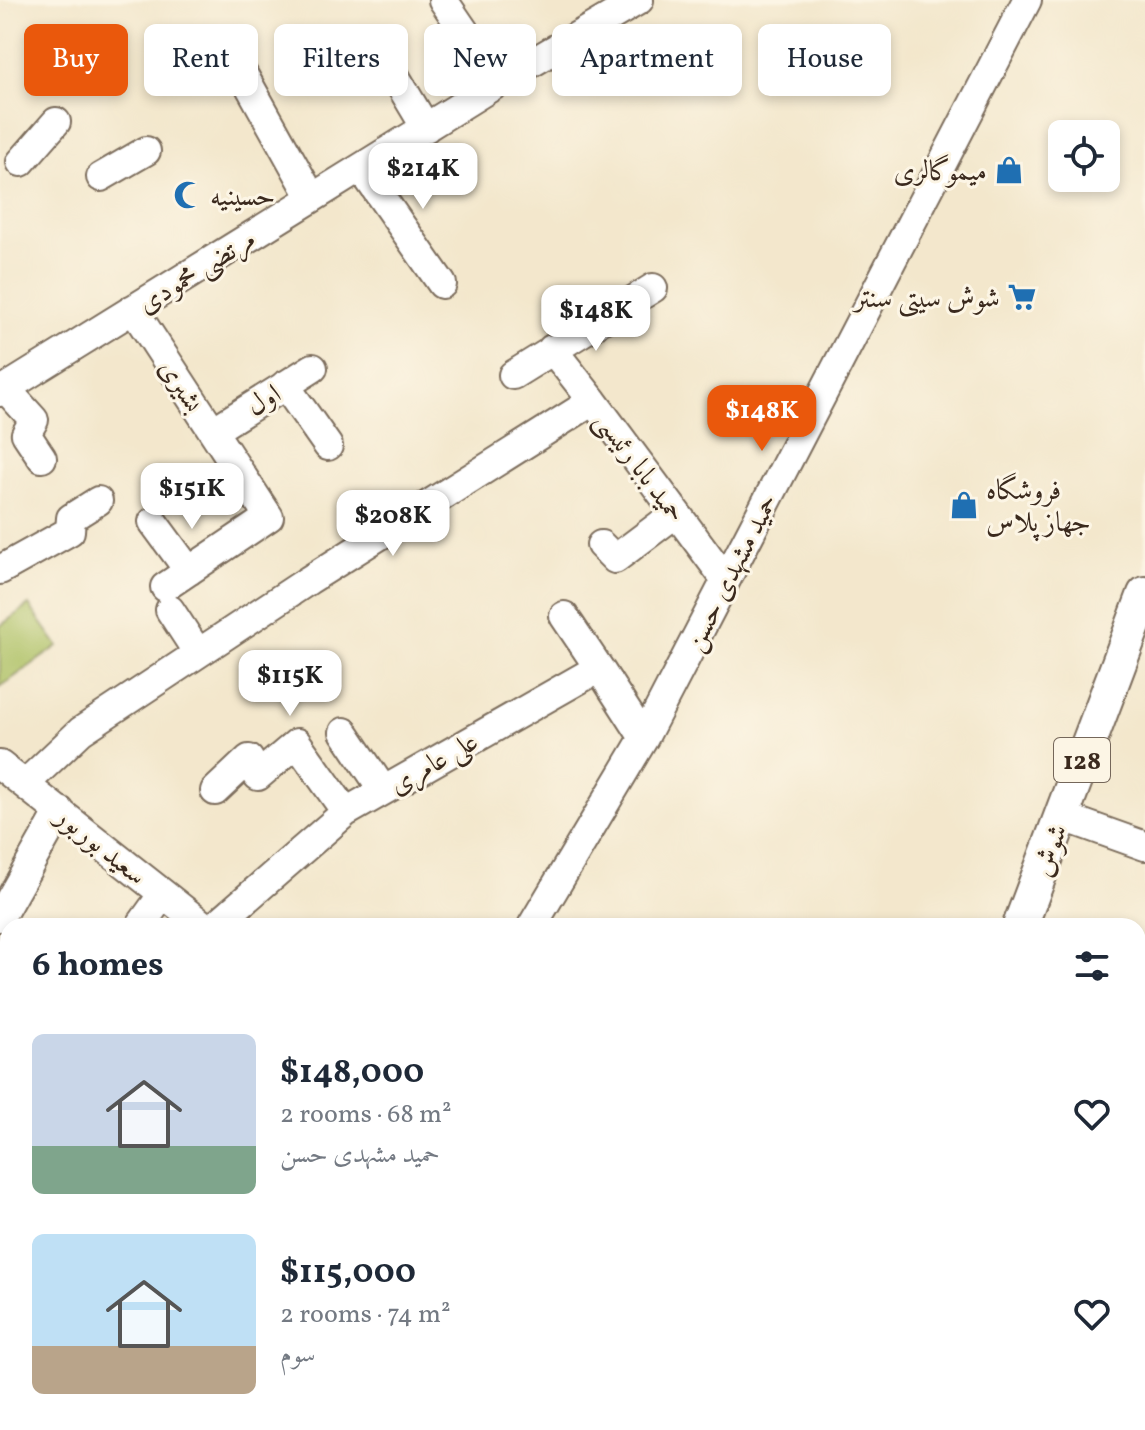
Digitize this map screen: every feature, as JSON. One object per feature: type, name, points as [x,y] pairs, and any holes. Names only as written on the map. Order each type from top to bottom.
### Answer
[{"type":"main road","name":"شوش","points":[[1023,918],[1145,594]]},
{"type":"street","points":[[443,0],[459,24]]},
{"type":"street","name":"مرتضی محمودی","points":[[536,60],[639,0]]},
{"type":"street","name":"حمید مشهدی حسن","points":[[537,918],[644,738],[1027,0]]},
{"type":"street","points":[[255,96],[312,198]]},
{"type":"street","points":[[407,96],[426,128]]},
{"type":"street","name":"مرتضی محمودی","points":[[3,390],[477,96]]},
{"type":"street","points":[[21,162],[56,122]]},
{"type":"street","points":[[101,177],[146,151]]},
{"type":"street","points":[[361,168],[442,284]]},
{"type":"street","points":[[513,375],[653,288]]},
{"type":"street","name":"بشیری","points":[[133,309],[269,517],[174,589]]},
{"type":"street","points":[[552,349],[593,401]]},
{"type":"street","name":"اول","points":[[213,431],[313,368]]},
{"type":"street","points":[[285,385],[328,446]]},
{"type":"street","points":[[3,390],[34,420],[26,434],[42,458]]},
{"type":"street","name":"حمید بابا رئیسی","points":[[25,784],[81,731],[593,401],[726,580]]},
{"type":"street","points":[[0,570],[70,531],[71,518],[98,501]]},
{"type":"street","points":[[601,545],[615,559],[676,513]]},
{"type":"street","points":[[153,522],[198,653]]},
{"type":"street","points":[[564,616],[644,738]]},
{"type":"street","name":"علی عامری","points":[[224,918],[346,812],[599,668]]},
{"type":"street","points":[[344,732],[383,790]]},
{"type":"street","points":[[215,791],[249,759],[258,776],[297,743],[346,812]]},
{"type":"street","name":"سعید بوربور","points":[[0,765],[194,918]]},
{"type":"street","points":[[0,917],[60,811]]},
{"type":"street","points":[[1061,816],[1145,846]]},
{"type":"street","points":[[146,918],[163,894]]},
{"type":"green space","points":[[29,605],[58,646],[0,687],[0,626]]},
{"type":"place","name":"میموگالری","points":[[1009,170]]},
{"type":"place","name":"حسینیه","points":[[188,195]]},
{"type":"place","name":"شوش سیتی سنتر","points":[[1022,297]]},
{"type":"place","name":"فروشگاه جهاز پلاس","points":[[964,505]]}]
